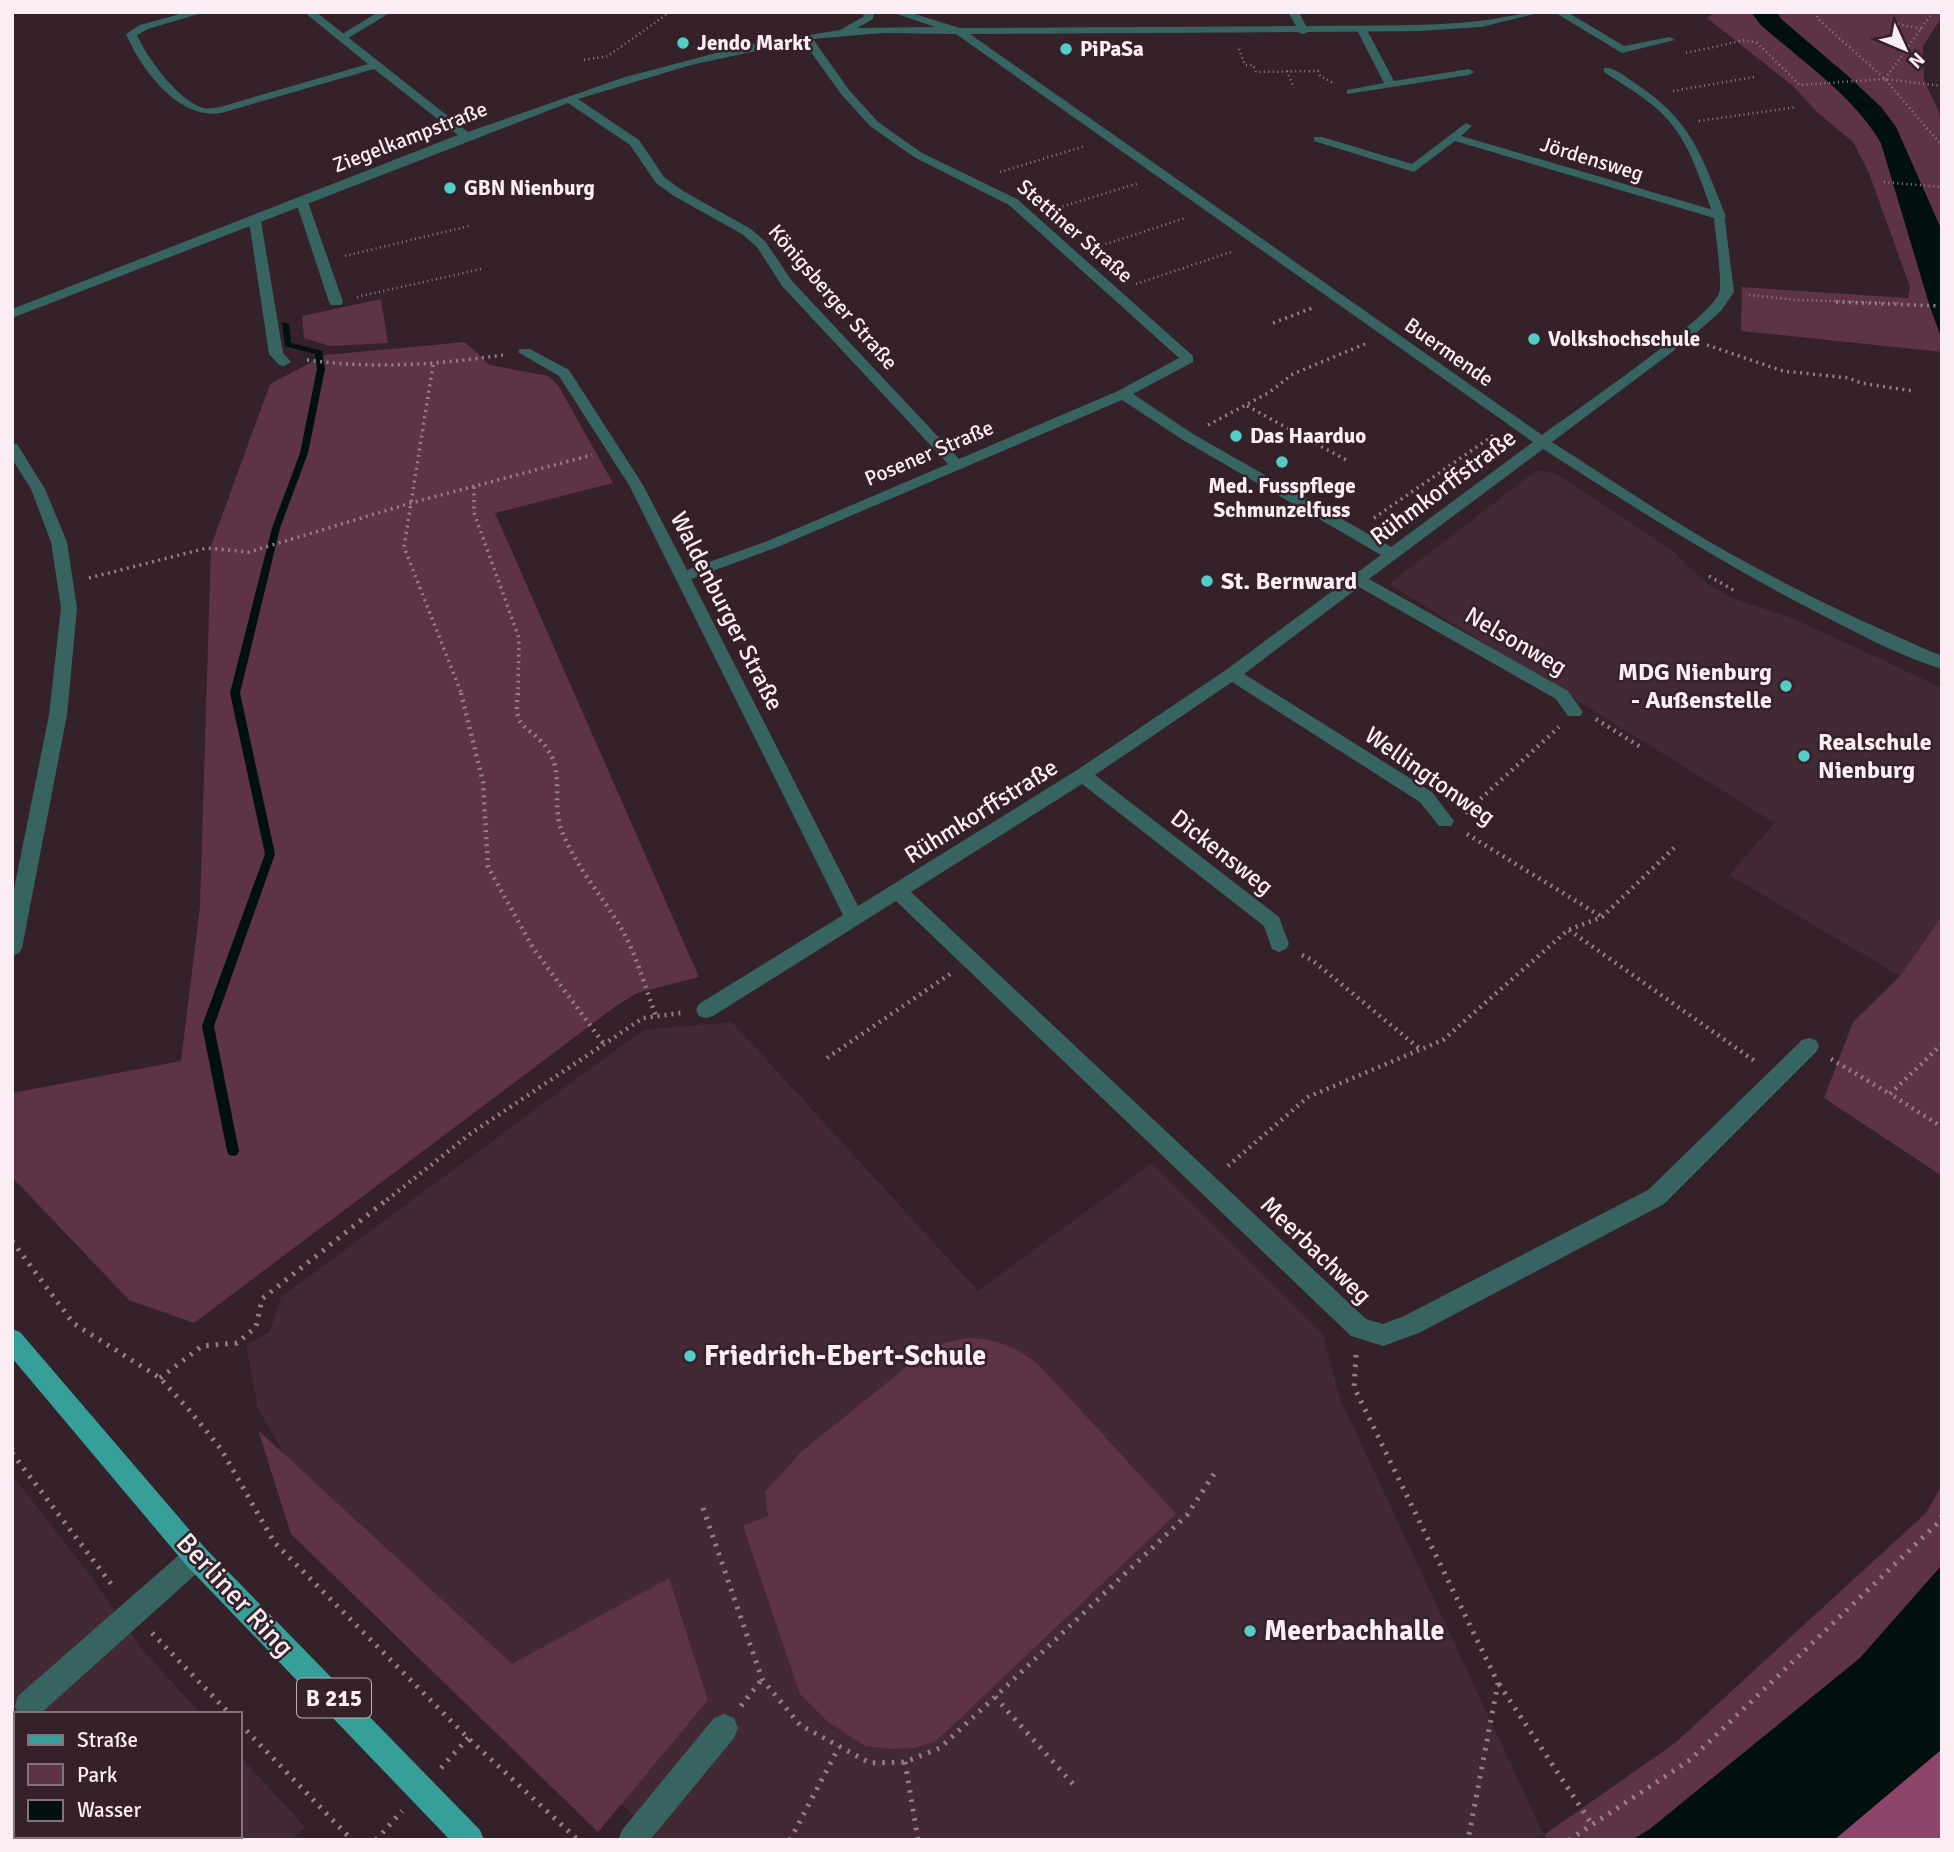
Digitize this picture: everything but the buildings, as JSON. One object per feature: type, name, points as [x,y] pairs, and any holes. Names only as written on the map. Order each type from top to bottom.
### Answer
[{"type":"main road","name":"Berliner Ring","points":[[12,1340],[196,1557],[470,1840]]},
{"type":"street","points":[[200,12],[144,27],[131,34],[158,75],[199,110],[222,110],[375,65]]},
{"type":"street","points":[[309,12],[466,136]]},
{"type":"street","points":[[341,38],[386,12]]},
{"type":"street","name":"Ziegelkampstraße","points":[[834,34],[863,23],[868,19],[869,12]]},
{"type":"street","points":[[896,12],[959,31]]},
{"type":"street","points":[[1293,12],[1303,31]]},
{"type":"street","points":[[1012,41],[1046,32],[1303,31],[1461,26],[1538,12]]},
{"type":"street","points":[[1559,12],[1622,50],[1670,40]]},
{"type":"street","name":"Ziegelkampstraße","points":[[12,314],[255,221],[466,136],[569,99],[678,66],[806,37],[834,34],[901,30],[1046,32]]},
{"type":"street","points":[[1362,30],[1390,85]]},
{"type":"street","name":"Buermende","points":[[959,31],[1004,58],[1162,176],[1388,335],[1544,443],[1682,533],[1861,628],[1942,663]]},
{"type":"street","name":"Stettiner Straße","points":[[806,37],[845,92],[874,124],[918,155],[1013,202],[1188,359]]},
{"type":"street","points":[[1608,70],[1677,124],[1690,145],[1720,216],[1727,292]]},
{"type":"street","points":[[1352,92],[1469,72]]},
{"type":"street","name":"Königsberger Straße","points":[[569,99],[640,147],[650,169],[669,187],[735,223],[762,243],[779,264],[787,283],[956,464]]},
{"type":"street","points":[[1318,139],[1414,168],[1466,126]]},
{"type":"street","name":"Jördensweg","points":[[1453,137],[1720,216]]},
{"type":"street","points":[[302,202],[336,302]]},
{"type":"street","points":[[255,221],[276,354],[285,362]]},
{"type":"street","name":"Rühmkorffstraße","points":[[706,1010],[1083,775],[1232,674],[1683,337],[1716,308],[1727,292]]},
{"type":"street","name":"Waldenburger Straße","points":[[525,352],[564,373],[636,485],[854,918]]},
{"type":"street","name":"Posener Straße","points":[[682,577],[775,543],[1124,394],[1188,359]]},
{"type":"street","points":[[1124,394],[1188,437],[1393,555]]},
{"type":"street","points":[[12,447],[38,489],[59,542],[69,608],[58,715],[12,948]]},
{"type":"street","name":"Nelsonweg","points":[[1359,580],[1562,695],[1574,712]]},
{"type":"street","name":"Wellingtonweg","points":[[1232,674],[1426,797],[1445,821]]},
{"type":"street","name":"Dickensweg","points":[[1083,775],[1272,922],[1279,944]]},
{"type":"street","name":"Meerbachweg","points":[[899,892],[1359,1328],[1383,1335],[1411,1325],[1657,1197],[1809,1046]]},
{"type":"street","points":[[23,1707],[134,1615],[196,1557]]},
{"type":"street","points":[[632,1840],[724,1728]]},
{"type":"path","points":[[584,60],[608,55],[670,12]]},
{"type":"path","points":[[1815,12],[1819,20],[1885,79],[1942,146]]},
{"type":"path","points":[[1885,79],[1933,12]]},
{"type":"path","points":[[1898,24],[1921,29]]},
{"type":"path","points":[[1745,40],[1758,43],[1800,85],[1885,79],[1942,86]]},
{"type":"path","points":[[1238,46],[1245,65],[1253,65],[1256,72],[1318,71],[1320,76],[1352,92]]},
{"type":"path","points":[[1287,71],[1294,88]]},
{"type":"path","points":[[1644,96],[1754,76]]},
{"type":"path","points":[[1677,124],[1797,107]]},
{"type":"path","points":[[972,180],[1112,139]]},
{"type":"path","points":[[1030,217],[1162,176]]},
{"type":"path","points":[[1884,182],[1942,187]]},
{"type":"path","points":[[1073,255],[1210,209]]},
{"type":"path","points":[[324,261],[469,226]]},
{"type":"path","points":[[1114,291],[1258,244]]},
{"type":"path","points":[[336,302],[481,269]]},
{"type":"path","points":[[1727,292],[1802,302],[1942,306]]},
{"type":"path","points":[[1273,323],[1337,298]]},
{"type":"path","points":[[1188,437],[1270,392],[1293,374],[1388,335]]},
{"type":"path","points":[[1683,337],[1783,372],[1849,378],[1861,383],[1913,391]]},
{"type":"path","points":[[311,360],[357,366],[433,365],[525,352]]},
{"type":"path","points":[[433,365],[404,547],[462,695],[483,782],[488,867],[533,948],[604,1044]]},
{"type":"path","points":[[1246,405],[1348,461]]},
{"type":"path","points":[[1353,532],[1503,429]]},
{"type":"path","points":[[65,584],[207,548],[249,552],[411,503],[613,450]]},
{"type":"path","points":[[474,486],[474,513],[519,638],[520,680],[515,712],[525,729],[548,749],[556,769],[561,826],[568,844],[626,937],[656,1016]]},
{"type":"path","points":[[1445,821],[1471,811],[1574,712]]},
{"type":"path","name":"Nelsonweg","points":[[1574,712],[1591,716],[1642,748]]},
{"type":"path","name":"Wellingtonweg","points":[[1445,821],[1602,917]]},
{"type":"path","points":[[1209,1183],[1308,1097],[1443,1040],[1568,930],[1602,917],[1675,847]]},
{"type":"path","points":[[1568,930],[1776,1076]]},
{"type":"path","points":[[1279,944],[1312,960],[1420,1049]]},
{"type":"path","points":[[827,1058],[971,960]]},
{"type":"path","points":[[160,1378],[202,1346],[237,1343],[256,1327],[262,1299],[470,1133],[643,1018],[706,1010]]},
{"type":"path","points":[[1890,1094],[1942,1044]]},
{"type":"path","points":[[1809,1046],[1942,1127]]},
{"type":"path","points":[[12,1241],[73,1323],[160,1378],[221,1449],[274,1542],[468,1738],[578,1840]]},
{"type":"path","points":[[1359,1328],[1354,1387],[1498,1683],[1593,1826]]},
{"type":"path","points":[[703,1508],[762,1679],[800,1725],[839,1748],[870,1763],[905,1762],[940,1748],[995,1697],[1187,1515],[1216,1471]]},
{"type":"path","points":[[1569,1840],[1690,1760],[1938,1523],[1942,1516]]},
{"type":"path","points":[[1468,1840],[1498,1683]]},
{"type":"path","points":[[995,1697],[1073,1784]]},
{"type":"path","points":[[242,1726],[352,1840]]},
{"type":"path","points":[[790,1840],[839,1748]]},
{"type":"path","points":[[905,1762],[918,1840]]},
{"type":"shaded area","name":"Realschule Nienburg","points":[[1537,470],[1557,474],[1672,550],[1706,583],[1732,598],[1797,620],[1942,688],[1942,916],[1900,976],[1729,875],[1775,823],[1389,584]]},
{"type":"shaded area","points":[[732,1022],[978,1291],[1152,1163],[1323,1334],[1339,1396],[1544,1835],[1534,1840],[658,1840],[307,1493],[258,1409],[246,1345],[270,1332],[281,1297],[643,1030]]},
{"type":"shaded area","points":[[12,1475],[90,1575],[141,1648],[199,1712],[14,1712],[14,1838],[242,1838],[242,1758],[305,1827],[291,1840],[12,1840]]},
{"type":"shaded area","points":[[1942,1749],[1942,1840],[1834,1840]]},
{"type":"green space","points":[[1715,12],[1751,12],[1760,24],[1856,109],[1881,143],[1942,339],[1942,352],[1741,331],[1742,287],[1908,298],[1910,287],[1869,173],[1853,142],[1816,111],[1793,86],[1707,18]]},
{"type":"green space","points":[[1777,12],[1942,12],[1942,17],[1923,46],[1924,80],[1942,119],[1942,231],[1896,127],[1881,107],[1781,19]]},
{"type":"green space","points":[[381,299],[388,343],[330,346],[304,338],[302,316]]},
{"type":"green space","points":[[465,342],[490,365],[548,376],[558,385],[613,483],[495,513],[699,977],[637,993],[616,1006],[194,1323],[129,1300],[12,1177],[12,1093],[181,1061],[200,906],[211,546],[270,384],[325,355]]},
{"type":"green space","points":[[1942,916],[1942,1176],[1824,1098],[1853,1022],[1900,976]]},
{"type":"green space","points":[[969,1338],[1007,1345],[1039,1365],[1176,1514],[936,1741],[914,1748],[865,1746],[828,1722],[800,1694],[743,1526],[768,1516],[765,1492],[801,1452],[925,1352],[939,1344]]},
{"type":"green space","points":[[258,1430],[512,1664],[669,1578],[708,1700],[598,1832],[291,1534]]},
{"type":"green space","points":[[1942,1485],[1942,1565],[1860,1658],[1650,1829],[1632,1840],[1547,1840],[1544,1835],[1675,1743],[1926,1513]]},
{"type":"water","points":[[1751,12],[1777,12],[1781,19],[1881,107],[1896,127],[1942,231],[1942,339],[1881,143],[1856,109],[1760,24]]},
{"type":"water","points":[[1942,1565],[1942,1749],[1834,1840],[1632,1840],[1650,1829],[1860,1658]]},
{"type":"waterway","points":[[233,1151],[208,1026],[270,854],[235,693],[276,528],[304,453],[321,369],[319,353],[288,344],[285,324]]},
{"type":"place","name":"Jendo Markt","points":[[683,43]]},
{"type":"place","name":"PiPaSa","points":[[1066,49]]},
{"type":"place","name":"GBN Nienburg","points":[[450,188]]},
{"type":"place","name":"Volkshochschule","points":[[1534,339]]},
{"type":"place","name":"Das Haarduo","points":[[1236,436]]},
{"type":"place","name":"Med. Fusspflege Schmunzelfuss","points":[[1282,462]]},
{"type":"place","name":"St. Bernward","points":[[1207,581]]},
{"type":"place","name":"MDG Nienburg - Außenstelle","points":[[1786,686]]},
{"type":"place","name":"Realschule Nienburg","points":[[1804,756]]},
{"type":"place","name":"Friedrich-Ebert-Schule","points":[[690,1356]]},
{"type":"place","name":"Meerbachhalle","points":[[1250,1631]]}]
